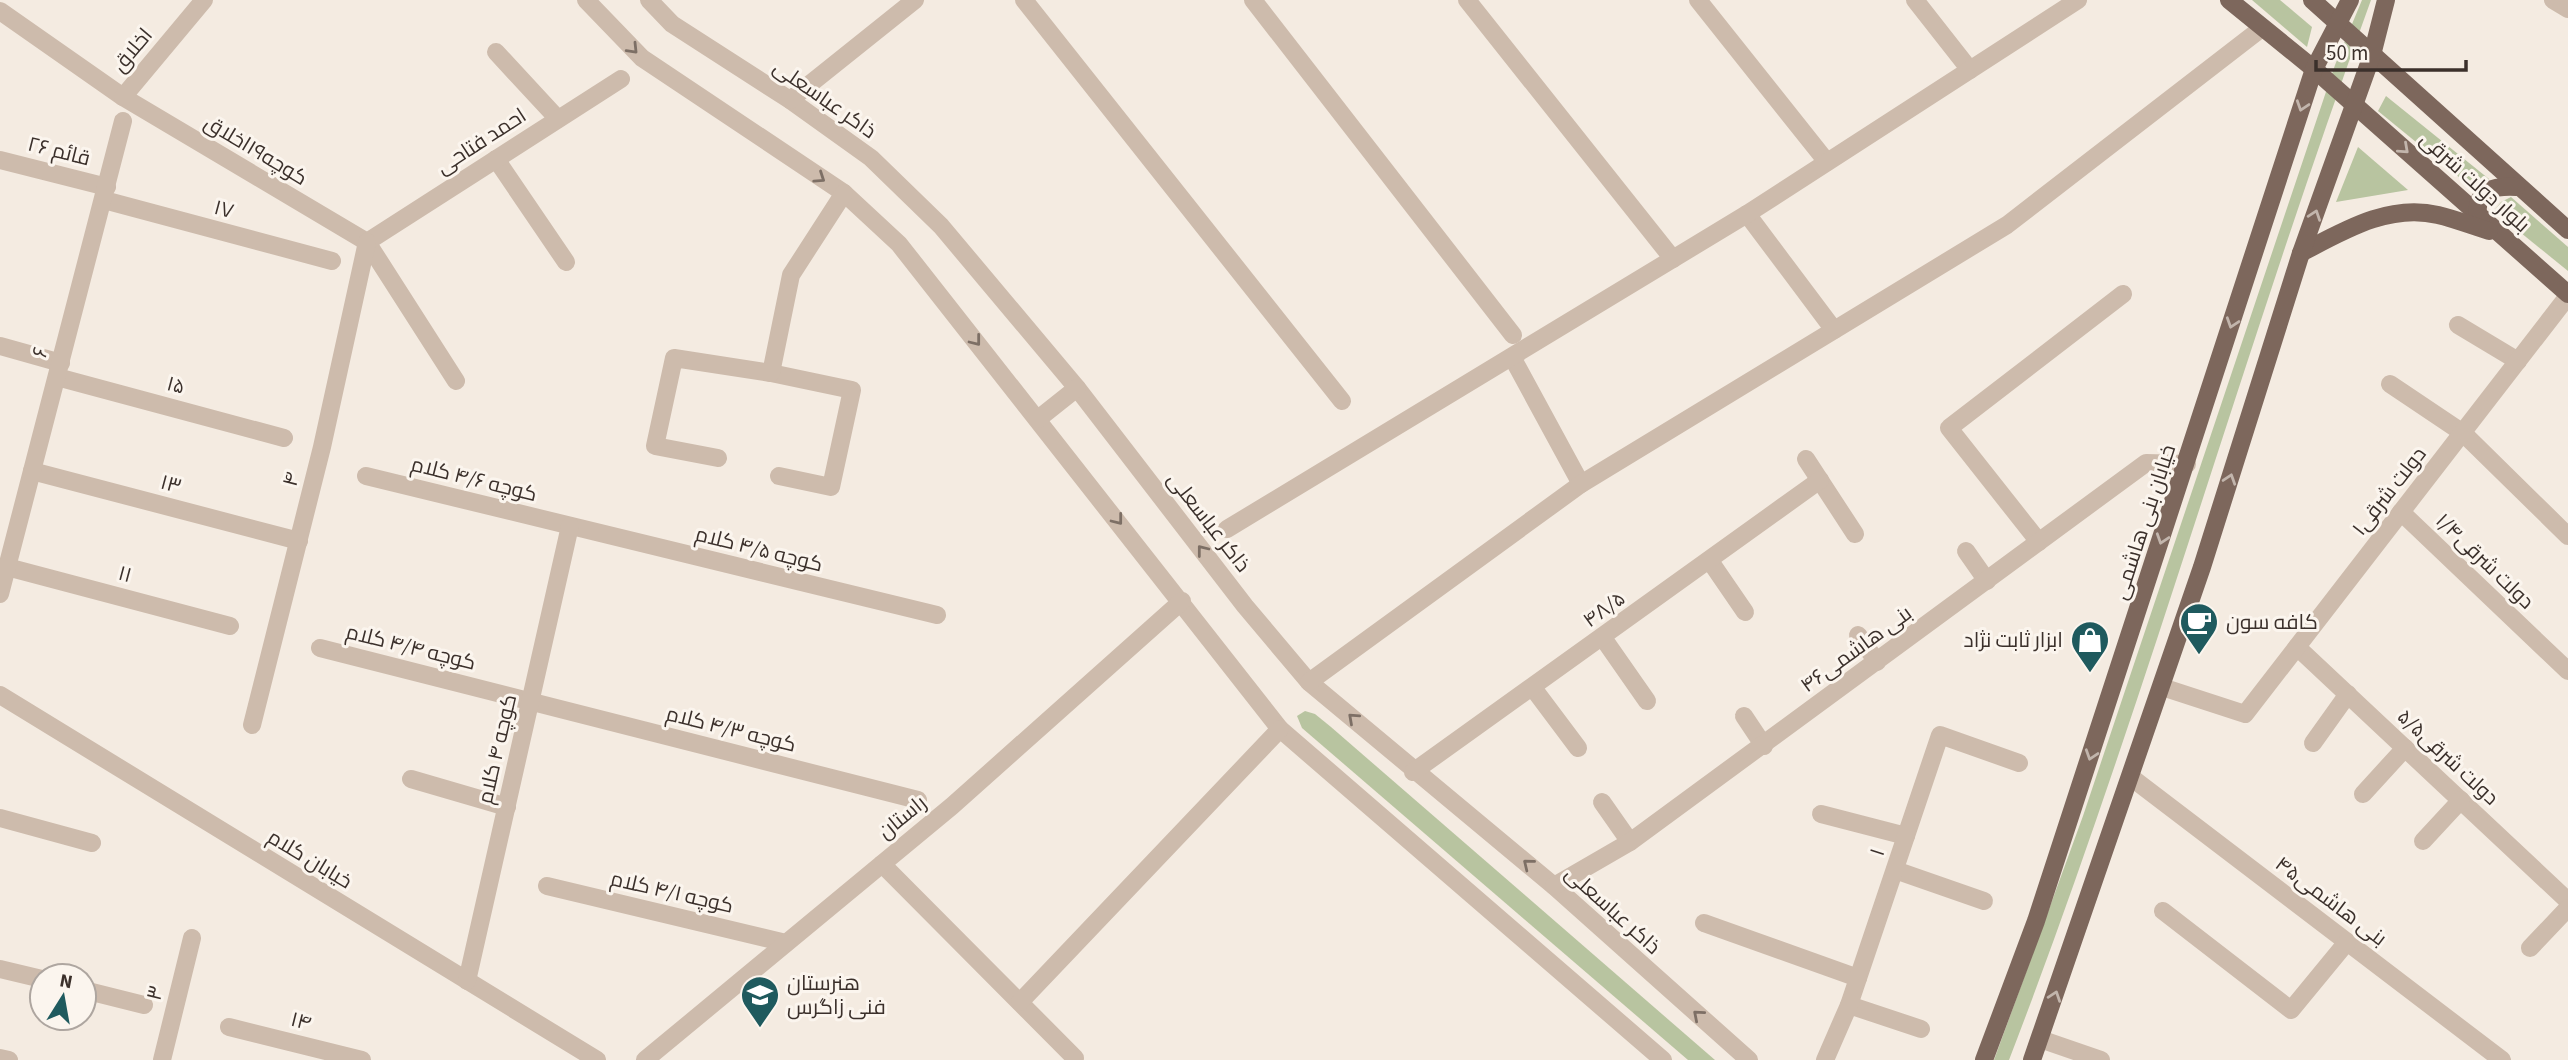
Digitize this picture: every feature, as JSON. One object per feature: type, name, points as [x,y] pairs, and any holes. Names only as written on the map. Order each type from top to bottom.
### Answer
[{"type":"main road","name":"بلوار دولت شرقی","points":[[2229,0],[2314,69],[2568,295]]},
{"type":"main road","name":"بلوار دولت شرقی","points":[[2312,0],[2516,187],[2568,230]]},
{"type":"main road","name":"خیابان بنی هاشمی","points":[[1984,1060],[2036,921],[2314,69],[2350,0]]},
{"type":"main road","points":[[2032,1060],[2132,778],[2301,253],[2372,55],[2386,0]]},
{"type":"main road","points":[[2497,234],[2477,216],[2479,198],[2496,187],[2516,187]]},
{"type":"main road","points":[[2301,253],[2350,227],[2389,214],[2436,214],[2497,234]]},
{"type":"street","name":"اخلاق","points":[[122,97],[204,0]]},
{"type":"street","points":[[586,0],[642,58],[844,193],[899,244],[1280,729],[1663,1060]]},
{"type":"street","name":"ذاکر عباسعلی","points":[[649,0],[672,24],[790,100],[871,158],[941,226],[1077,388],[1245,606],[1309,682],[1413,772],[1554,886],[1749,1060]]},
{"type":"street","points":[[790,100],[915,0]]},
{"type":"street","points":[[1024,0],[1342,401]]},
{"type":"street","points":[[1253,0],[1513,335]]},
{"type":"street","points":[[1467,0],[1672,259]]},
{"type":"street","points":[[1698,0],[1827,162]]},
{"type":"street","points":[[1915,0],[1970,70]]},
{"type":"street","points":[[1227,529],[1747,214],[2078,0]]},
{"type":"street","points":[[2553,0],[2568,9]]},
{"type":"street","name":"کوچه۱۹اخلاق","points":[[0,11],[122,97],[367,242]]},
{"type":"street","points":[[1309,682],[1581,484],[2007,225],[2262,29]]},
{"type":"street","points":[[496,52],[558,119]]},
{"type":"street","name":"احمد فتاحی","points":[[367,242],[621,79]]},
{"type":"street","name":"۶","points":[[0,594],[7,567],[8,533],[32,471],[123,121]]},
{"type":"street","points":[[496,159],[566,262]]},
{"type":"street","name":"قائم ۲۶","points":[[0,160],[106,194]]},
{"type":"street","points":[[771,373],[791,275],[844,193]]},
{"type":"street","name":"۱۷","points":[[106,194],[332,261]]},
{"type":"street","points":[[1747,214],[1834,330]]},
{"type":"street","points":[[367,242],[456,381]]},
{"type":"street","name":"۴","points":[[253,725],[299,541],[367,242]]},
{"type":"street","points":[[2039,542],[1949,428],[2123,294]]},
{"type":"street","name":"۱دولت شرقی","points":[[2162,687],[2245,714],[2568,295]]},
{"type":"street","points":[[2458,325],[2518,361]]},
{"type":"street","name":"۱۵","points":[[0,346],[59,370],[284,438]]},
{"type":"street","points":[[1512,356],[1581,484]]},
{"type":"street","points":[[718,458],[655,446],[674,358],[771,373],[852,390],[831,487],[779,476]]},
{"type":"street","points":[[2390,384],[2463,433],[2568,536]]},
{"type":"street","points":[[1038,419],[1077,388]]},
{"type":"street","points":[[1806,459],[1855,534]]},
{"type":"street","name":"بنی هاشمی۴۶","points":[[1554,886],[1630,842],[2147,463],[2187,464]]},
{"type":"street","name":"۱۳","points":[[32,471],[299,541]]},
{"type":"street","name":"کوچه ۴/۶ کلام","points":[[366,476],[570,526]]},
{"type":"street","name":"۴۸/۵","points":[[1413,772],[1820,480]]},
{"type":"street","name":"۱/۴دولت شرقی","points":[[2401,512],[2568,671]]},
{"type":"street","name":"کوچه ۴/۵ کلام","points":[[570,526],[937,615]]},
{"type":"street","name":"کوچه ۴ کلام","points":[[467,981],[570,526]]},
{"type":"street","points":[[1966,551],[1987,581]]},
{"type":"street","points":[[1710,561],[1745,612]]},
{"type":"street","name":"۱۱","points":[[7,567],[230,626]]},
{"type":"street","name":"راستان","points":[[645,1060],[952,806],[1182,601]]},
{"type":"street","points":[[1858,635],[1877,662]]},
{"type":"street","points":[[1603,638],[1647,701]]},
{"type":"street","name":"۵/۵دولت شرقی","points":[[2297,647],[2568,901]]},
{"type":"street","name":"کوچه ۴/۴ کلام","points":[[320,648],[531,701]]},
{"type":"street","points":[[1533,688],[1578,748]]},
{"type":"street","points":[[2313,743],[2348,694]]},
{"type":"street","name":"خیابان کلام","points":[[0,695],[597,1060]]},
{"type":"street","name":"کوچه ۴/۳ کلام","points":[[531,701],[918,800]]},
{"type":"street","points":[[1744,716],[1764,746]]},
{"type":"street","points":[[1020,1002],[1280,729]]},
{"type":"street","name":"۱","points":[[1825,1060],[1849,1005],[1940,735],[2019,763]]},
{"type":"street","points":[[2364,793],[2406,748]]},
{"type":"street","name":"بنی هاشمی۴۵","points":[[2132,778],[2502,1060]]},
{"type":"street","points":[[411,779],[507,807]]},
{"type":"street","points":[[2423,841],[2461,800]]},
{"type":"street","points":[[1602,802],[1630,842]]},
{"type":"street","points":[[1821,814],[1906,836]]},
{"type":"street","points":[[0,818],[92,843]]},
{"type":"street","points":[[882,864],[1075,1058]]},
{"type":"street","points":[[1895,870],[1984,901]]},
{"type":"street","name":"کوچه ۴/۱ کلام","points":[[547,886],[786,943]]},
{"type":"street","points":[[2529,948],[2568,908]]},
{"type":"street","points":[[2163,911],[2291,1010],[2347,942]]},
{"type":"street","points":[[1704,923],[1858,978]]},
{"type":"street","name":"۳","points":[[162,1060],[192,938]]},
{"type":"street","points":[[0,969],[28,976]]},
{"type":"street","points":[[98,994],[144,1005]]},
{"type":"street","points":[[1849,1005],[1921,1029]]},
{"type":"street","name":"۱۴","points":[[229,1027],[362,1060]]},
{"type":"street","points":[[2040,1039],[2101,1060]]},
{"type":"street","points":[[0,1058],[9,1060]]},
{"type":"green space","points":[[2252,0],[2280,0],[2312,27],[2307,47]]},
{"type":"green space","points":[[2362,0],[2371,0],[2279,265],[2104,797],[2009,1060],[1994,1060],[2083,816],[2335,65]]},
{"type":"green space","points":[[2386,96],[2489,179],[2476,191],[2378,111]]},
{"type":"green space","points":[[2358,147],[2408,190],[2336,202]]},
{"type":"green space","points":[[2511,197],[2568,247],[2568,271],[2494,211],[2501,202]]},
{"type":"green space","points":[[1305,711],[1315,714],[1331,727],[1715,1060],[1688,1060],[1302,728],[1297,716]]},
{"type":"place","name":"کافه سون","points":[[2199,656]]},
{"type":"place","name":"ابزار ثابت نژاد","points":[[2090,674]]},
{"type":"place","name":"هنرستان فنی زاگرس","points":[[760,1029]]}]
